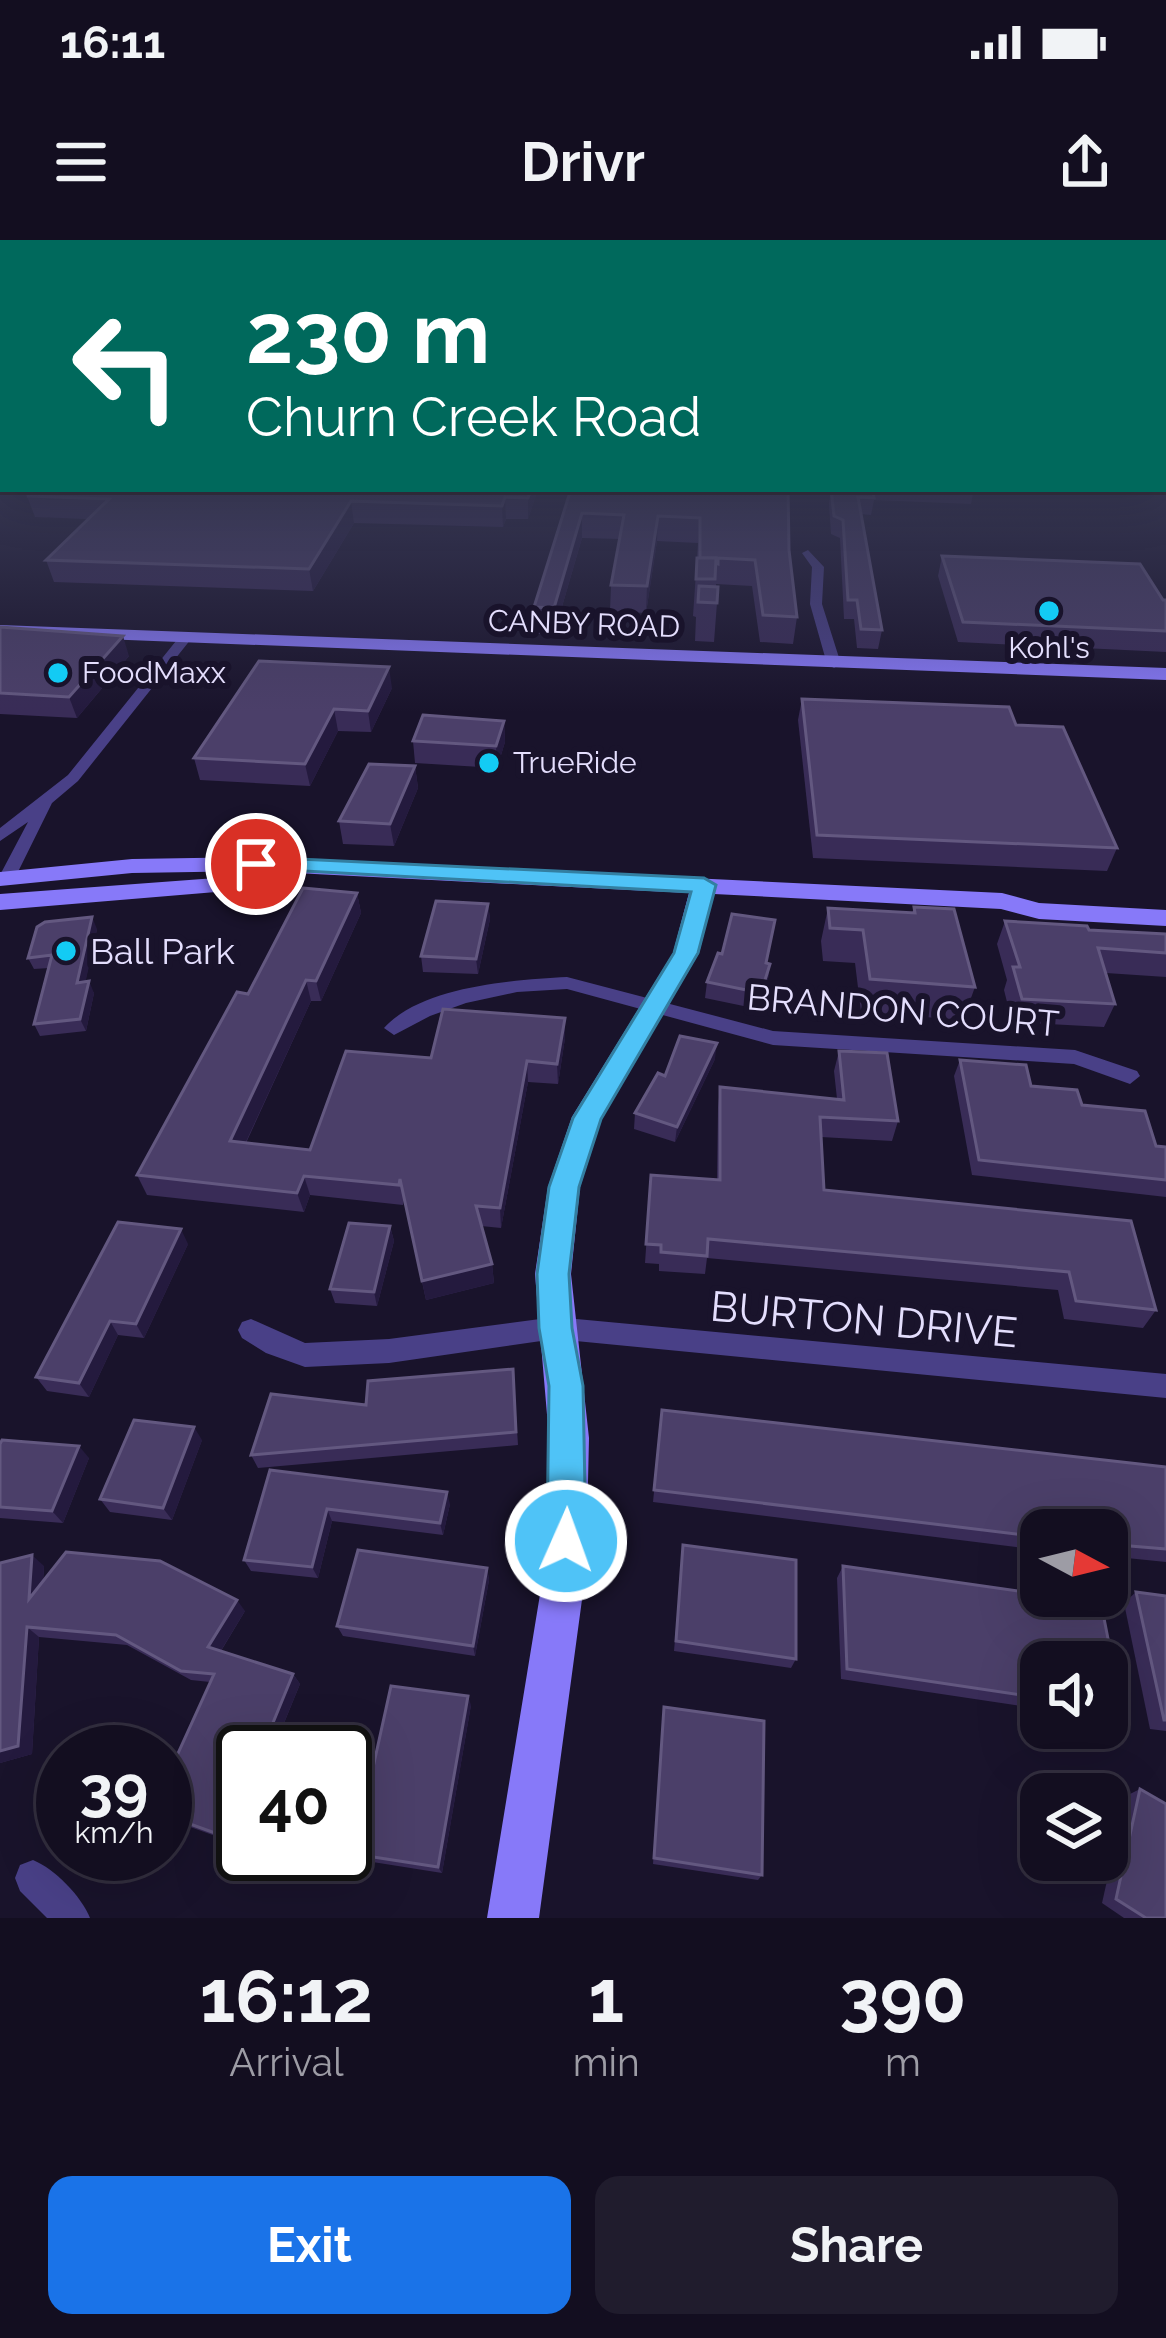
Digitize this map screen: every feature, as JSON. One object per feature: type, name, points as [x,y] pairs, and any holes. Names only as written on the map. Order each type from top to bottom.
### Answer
[{"type":"street","points":[[810,555],[818,567],[813,603],[827,631],[834,664]]},
{"type":"street","name":"CANBY ROAD","points":[[0,630],[1166,674]]},
{"type":"street","points":[[185,639],[78,772],[45,804],[2,886],[240,884],[702,896],[1009,920],[1039,911],[1166,918]]},
{"type":"street","points":[[0,836],[24,813],[45,804]]},
{"type":"street","points":[[513,1918],[565,1570],[568,1438],[566,1386],[555,1328],[557,1235],[574,1152],[587,1118],[686,953],[702,896]]},
{"type":"street","name":"BRANDON COURT","points":[[394,1028],[423,1010],[462,997],[536,983],[587,986],[773,1038],[1075,1057],[1130,1076]]},
{"type":"street","name":"BURTON DRIVE","points":[[251,1330],[305,1355],[389,1351],[555,1328],[1166,1386]]},
{"type":"street","points":[[34,1878],[72,1918]]},
{"type":"building","points":[[51,555],[317,555],[309,569],[46,560]]},
{"type":"building","points":[[550,555],[570,555],[554,608],[534,607]]},
{"type":"building","points":[[617,555],[652,555],[647,586],[611,585]]},
{"type":"building","points":[[790,555],[797,617],[763,615],[755,560],[718,558],[718,564],[716,558],[700,558]]},
{"type":"building","points":[[845,555],[869,555],[882,630],[861,629],[857,600],[848,600]]},
{"type":"building","name":"Kohl's","points":[[942,556],[1140,564],[1166,600],[1166,631],[963,622]]},
{"type":"building","points":[[697,558],[716,558],[715,579],[696,579]]},
{"type":"building","points":[[699,586],[718,587],[717,603],[698,602]]},
{"type":"building","points":[[0,627],[123,636],[69,697],[0,693]]},
{"type":"building","points":[[259,661],[389,667],[368,711],[334,709],[305,764],[194,758]]},
{"type":"building","points":[[802,699],[1009,707],[1016,725],[1063,727],[1117,848],[817,835]]},
{"type":"building","points":[[423,715],[504,721],[496,746],[413,741]]},
{"type":"building","points":[[369,764],[415,766],[390,824],[339,821]]},
{"type":"building","points":[[303,888],[357,893],[316,981],[306,980],[230,1141],[310,1150],[346,1051],[431,1058],[443,1009],[565,1018],[557,1064],[527,1061],[500,1208],[476,1206],[492,1264],[422,1281],[400,1179],[399,1185],[304,1176],[297,1193],[137,1175],[237,992],[248,994]]},
{"type":"building","points":[[436,901],[488,904],[476,959],[421,956]]},
{"type":"building","points":[[914,907],[954,909],[975,987],[870,979],[863,930],[830,928],[828,908],[915,913]]},
{"type":"building","points":[[732,914],[775,920],[761,993],[707,982],[718,953],[722,954]]},
{"type":"building","points":[[92,917],[77,983],[89,981],[80,1019],[34,1024],[52,955],[28,958],[37,927]]},
{"type":"building","points":[[1005,921],[1166,934],[1166,953],[1098,948],[1115,1004],[1022,999],[1013,967],[1020,967]]},
{"type":"building","points":[[680,1036],[717,1043],[677,1127],[635,1113],[658,1073],[665,1076]]},
{"type":"building","points":[[839,1051],[887,1053],[898,1121],[820,1117],[824,1190],[1131,1221],[1156,1310],[1076,1301],[1069,1272],[708,1239],[707,1256],[661,1252],[661,1245],[646,1244],[651,1175],[720,1180],[720,1087],[844,1100]]},
{"type":"building","points":[[960,1060],[1026,1065],[1031,1086],[1077,1090],[1082,1105],[1145,1111],[1156,1146],[1166,1147],[1166,1180],[979,1160]]},
{"type":"building","points":[[118,1222],[181,1229],[136,1324],[110,1321],[79,1383],[36,1377]]},
{"type":"building","points":[[349,1223],[390,1226],[374,1292],[330,1289]]},
{"type":"building","points":[[513,1369],[516,1432],[251,1455],[271,1394],[366,1405],[368,1381]]},
{"type":"building","points":[[662,1410],[1166,1467],[1166,1549],[1128,1546],[1128,1509],[1020,1509],[1020,1534],[654,1490]]},
{"type":"building","points":[[134,1420],[194,1427],[163,1508],[100,1499]]},
{"type":"building","points":[[2,1440],[79,1446],[52,1511],[0,1507]]},
{"type":"building","points":[[270,1470],[447,1492],[440,1523],[327,1509],[312,1567],[244,1560]]},
{"type":"building","points":[[683,1545],[796,1560],[796,1659],[676,1641]]},
{"type":"building","points":[[358,1550],[487,1568],[473,1646],[337,1626]]},
{"type":"building","points":[[66,1552],[160,1561],[237,1600],[208,1647],[293,1674],[272,1725],[216,1725],[216,1833],[192,1825],[191,1725],[214,1674],[181,1671],[116,1635],[27,1627],[18,1746],[0,1751],[0,1563],[32,1555],[29,1599]]},
{"type":"building","points":[[843,1566],[1020,1591],[1020,1617],[1104,1617],[1108,1641],[1020,1641],[1020,1695],[847,1669]]},
{"type":"building","points":[[1136,1592],[1166,1596],[1166,1720],[1164,1720]]},
{"type":"building","points":[[391,1686],[468,1696],[438,1867],[372,1857],[372,1772]]},
{"type":"building","points":[[664,1707],[764,1721],[762,1875],[654,1858]]},
{"type":"building","points":[[1140,1789],[1166,1804],[1166,1918],[1146,1918],[1116,1899],[1120,1881],[1128,1881],[1128,1844]]},
{"type":"place","name":"Kohl's","points":[[1049,611]]},
{"type":"place","name":"FoodMaxx","points":[[58,673]]},
{"type":"place","name":"TrueRide","points":[[489,763]]},
{"type":"place","name":"Ball Park","points":[[66,951]]},
{"type":"route","points":[[256,864],[704,885],[686,953],[587,1118],[564,1187],[553,1274],[555,1328],[566,1386],[566,1541]]}]
